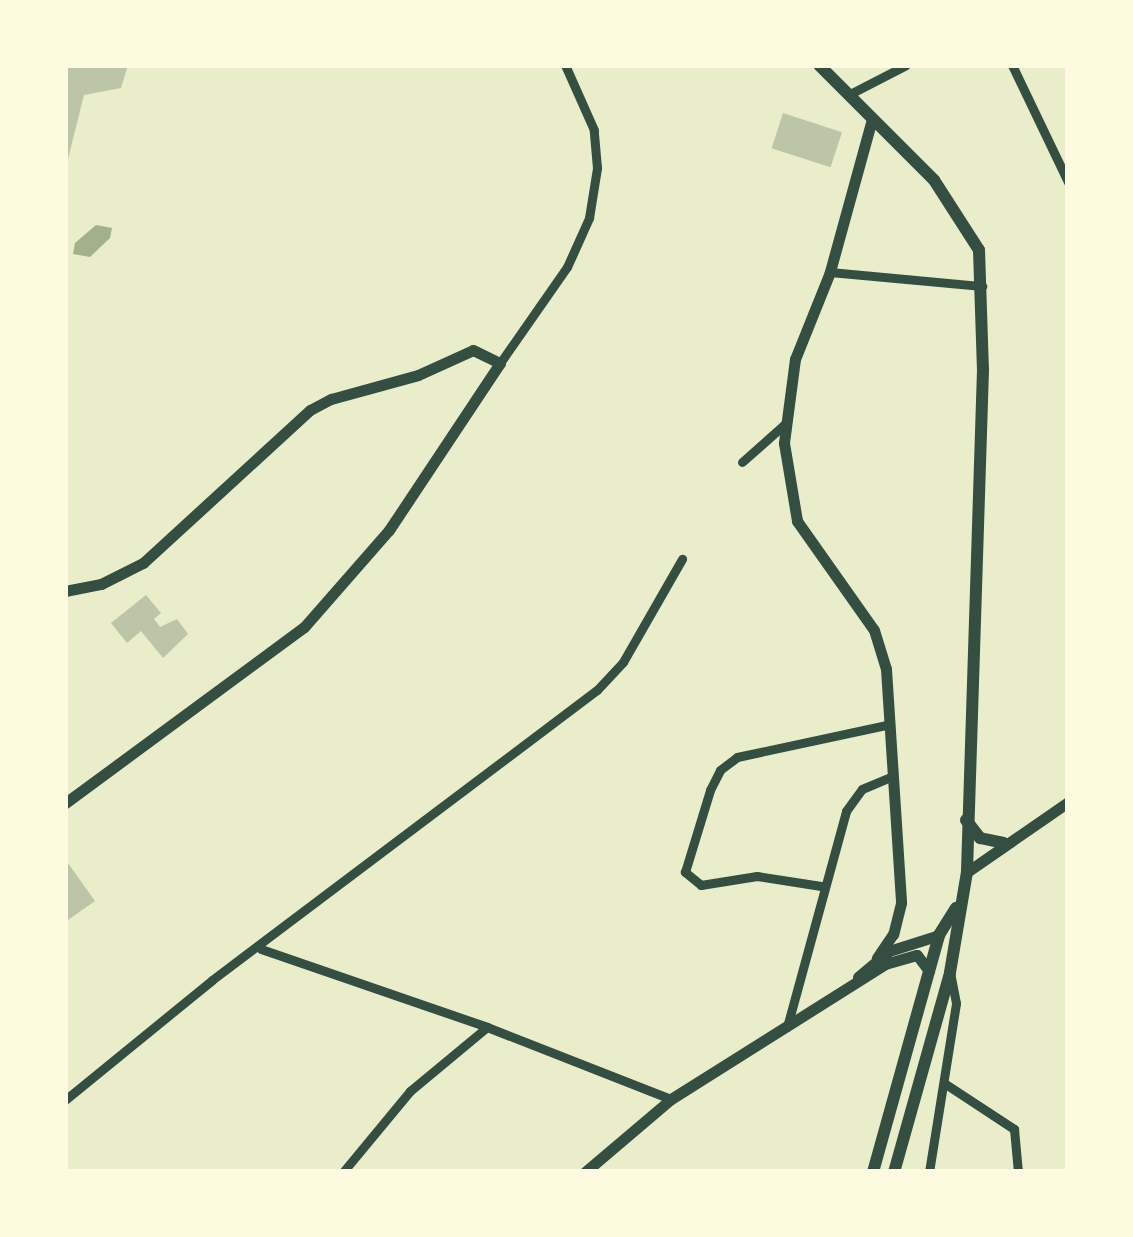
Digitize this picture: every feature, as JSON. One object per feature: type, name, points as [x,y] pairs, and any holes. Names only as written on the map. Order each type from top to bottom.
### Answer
[{"type":"main road","points":[[819,65],[965,222],[980,250],[966,872],[956,908],[950,974],[894,1172]]},
{"type":"main road","points":[[966,819],[980,838],[1003,843]]},
{"type":"main road","points":[[873,1172],[939,935],[956,908]]},
{"type":"street","points":[[65,803],[315,616],[389,530],[567,267],[589,218],[597,168],[594,130],[565,65]]},
{"type":"street","points":[[848,95],[906,65]]},
{"type":"street","points":[[1012,65],[1068,182]]},
{"type":"street","points":[[853,984],[894,934],[901,902],[882,648],[797,521],[786,422],[795,359],[830,272],[872,119]]},
{"type":"street","points":[[830,272],[982,286]]},
{"type":"street","points":[[65,591],[102,584],[143,563],[310,410],[330,399],[418,375],[473,350],[500,363]]},
{"type":"street","points":[[742,462],[786,422]]},
{"type":"street","points":[[65,1100],[596,690],[624,662],[682,559]]},
{"type":"street","points":[[821,886],[757,876],[701,885],[685,872],[710,790],[720,770],[737,757],[886,726]]},
{"type":"street","points":[[787,1027],[821,886],[854,796],[890,777]]},
{"type":"street","points":[[966,872],[1003,843],[1068,803]]},
{"type":"street","points":[[877,958],[939,935]]},
{"type":"street","points":[[261,949],[487,1027],[672,1099]]},
{"type":"street","points":[[584,1172],[672,1099],[853,984],[903,956],[921,957],[929,972]]},
{"type":"street","points":[[930,1172],[956,1003],[950,974]]},
{"type":"street","points":[[343,1172],[410,1092],[487,1027]]},
{"type":"street","points":[[944,1083],[1014,1129],[1018,1172]]},
{"type":"shaded area","points":[[96,225],[112,228],[110,238],[90,257],[73,254],[75,243]]},
{"type":"building","points":[[65,65],[128,65],[121,88],[84,95],[66,167]]},
{"type":"building","points":[[783,113],[842,132],[831,167],[772,148]]},
{"type":"building","points":[[146,595],[161,613],[154,619],[160,627],[177,619],[188,634],[163,658],[141,631],[127,643],[111,623]]},
{"type":"building","points":[[65,859],[95,901],[65,922]]}]
